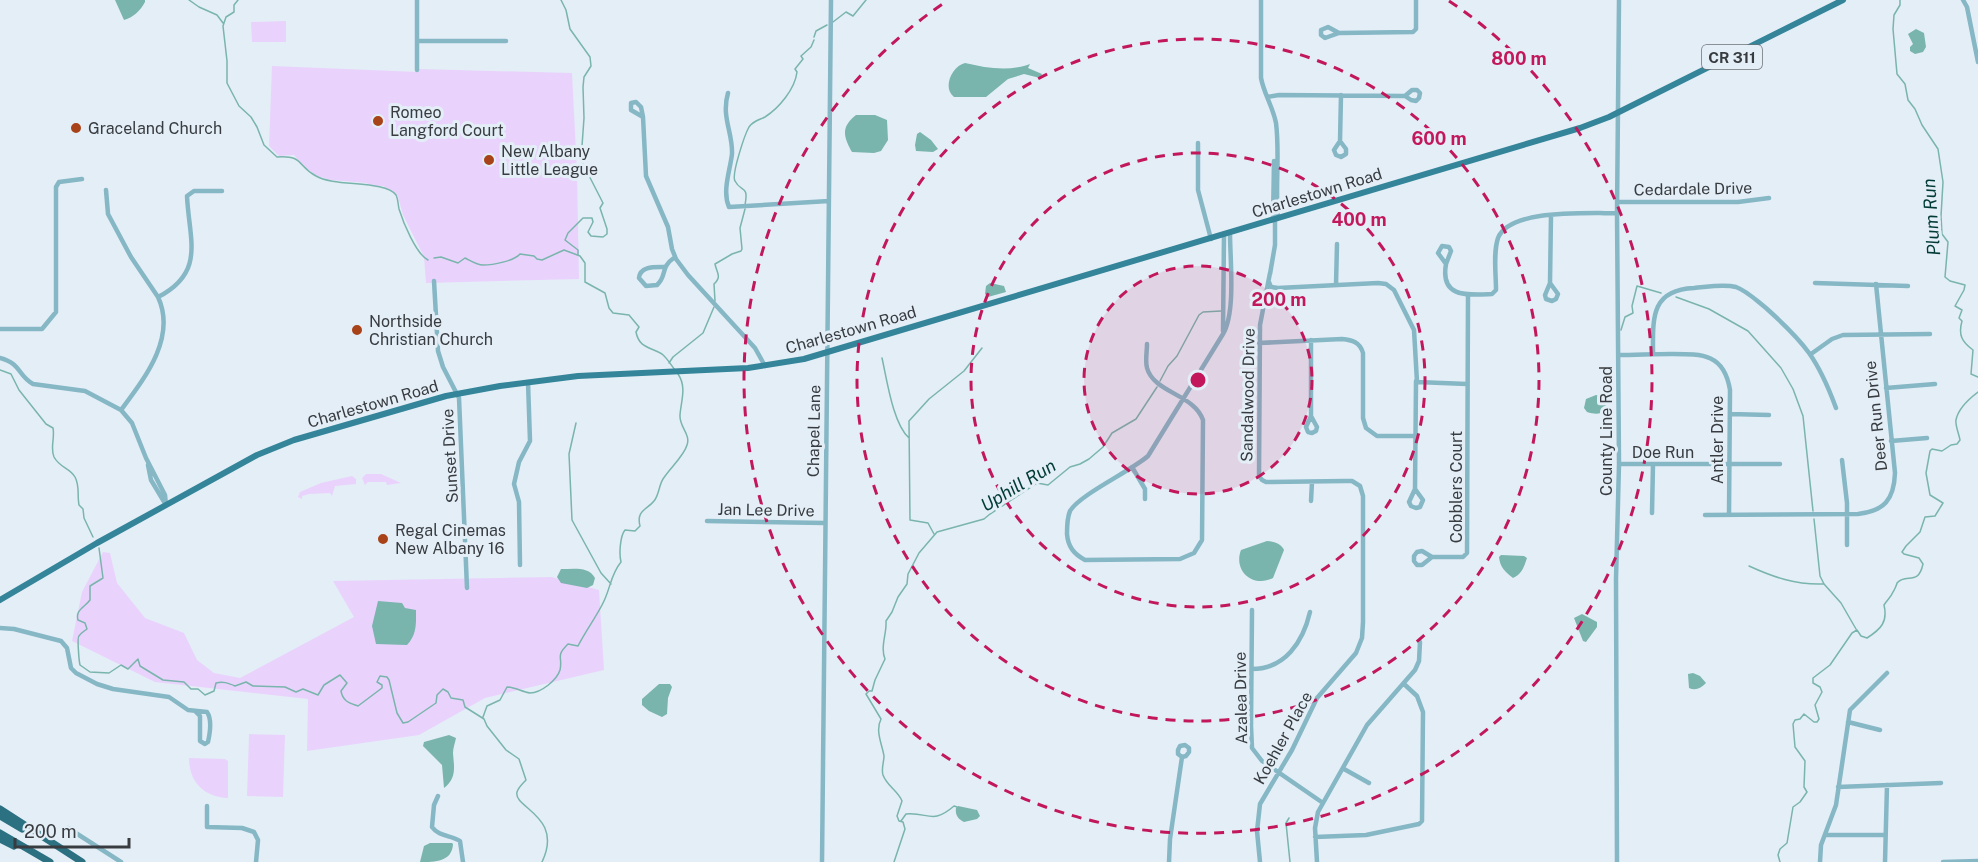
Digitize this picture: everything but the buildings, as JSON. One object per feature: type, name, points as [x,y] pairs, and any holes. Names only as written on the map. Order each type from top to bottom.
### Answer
[{"type":"highway","points":[[0,809],[80,862]]},
{"type":"highway","points":[[0,816],[80,862]]},
{"type":"highway","points":[[0,833],[48,862]]},
{"type":"highway","points":[[0,839],[48,862]]},
{"type":"main road","name":"CR 311","points":[[1619,112],[1844,0]]},
{"type":"main road","name":"Charlestown Road","points":[[0,600],[88,548],[257,455],[281,445],[458,394],[528,382],[578,376],[765,366],[827,354],[1000,300],[1556,136],[1619,112]]},
{"type":"street","points":[[417,0],[417,70]]},
{"type":"street","name":"Chapel Lane","points":[[822,862],[831,0]]},
{"type":"street","name":"Sandalwood Drive","points":[[1261,0],[1261,78],[1275,119],[1276,153],[1275,244],[1260,321],[1260,479],[1266,482],[1352,481],[1360,486],[1363,496],[1362,566]]},
{"type":"street","points":[[1339,33],[1413,32],[1416,29],[1416,0]]},
{"type":"street","name":"County Line Road","points":[[1617,862],[1619,0]]},
{"type":"street","points":[[1963,0],[1967,7],[1978,62]]},
{"type":"street","points":[[417,41],[506,41]]},
{"type":"street","points":[[728,93],[726,114],[732,153],[728,205],[733,208],[828,201]]},
{"type":"street","points":[[1267,97],[1280,95],[1405,96]]},
{"type":"street","points":[[1340,141],[1341,95]]},
{"type":"street","points":[[643,117],[646,176],[668,227],[675,257],[688,275],[755,348],[765,366]]},
{"type":"street","points":[[1198,143],[1198,190],[1211,239]]},
{"type":"street","points":[[0,329],[42,329],[54,316],[57,284],[56,187],[59,182],[82,179]]},
{"type":"street","points":[[105,190],[108,214],[141,273],[158,297],[163,314],[160,348],[148,373],[122,410]]},
{"type":"street","points":[[158,297],[173,289],[189,269],[192,246],[187,196],[194,191],[222,191]]},
{"type":"street","name":"Cedardale Drive","points":[[1617,202],[1738,202],[1770,198]]},
{"type":"street","points":[[1446,264],[1445,274],[1449,287],[1457,293],[1490,295],[1496,292],[1497,244],[1505,229],[1521,221],[1551,215],[1617,213]]},
{"type":"street","points":[[1550,283],[1551,215]]},
{"type":"street","points":[[1148,344],[1147,364],[1152,377],[1184,399],[1197,408],[1202,415],[1204,424],[1202,536],[1197,549],[1190,556],[1169,560],[1095,561],[1081,558],[1072,549],[1068,537],[1067,523],[1073,506],[1151,452],[1184,399],[1223,334],[1228,323],[1230,308],[1227,234]]},
{"type":"street","points":[[1336,244],[1336,285]]},
{"type":"street","points":[[664,267],[662,279],[657,285],[646,286],[639,278],[640,271],[664,267],[675,257]]},
{"type":"street","points":[[1270,273],[1269,284],[1273,288],[1378,283],[1386,284],[1394,290],[1415,333],[1415,489]]},
{"type":"street","points":[[434,281],[438,351],[443,367],[458,394]]},
{"type":"street","points":[[1815,283],[1908,286]]},
{"type":"street","name":"Deer Run Drive","points":[[1705,515],[1848,514],[1875,511],[1883,506],[1891,496],[1895,474],[1876,284]]},
{"type":"street","points":[[1653,354],[1654,316],[1668,294],[1685,288],[1730,286],[1743,290],[1753,297],[1791,331],[1811,354],[1826,379],[1836,408]]},
{"type":"street","points":[[1416,381],[1424,384],[1467,384],[1468,294]]},
{"type":"street","points":[[1811,354],[1832,339],[1843,335],[1930,334]]},
{"type":"street","points":[[1260,343],[1346,339],[1357,343],[1363,353],[1363,418],[1366,428],[1377,436],[1416,436]]},
{"type":"street","points":[[1311,340],[1311,416]]},
{"type":"street","name":"Antler Drive","points":[[1618,355],[1700,354],[1721,366],[1728,378],[1730,414],[1729,514]]},
{"type":"street","points":[[0,358],[15,364],[33,384],[85,391],[122,410],[132,423],[147,459],[151,480],[166,505]]},
{"type":"street","points":[[520,565],[519,502],[514,484],[519,462],[530,441],[528,382]]},
{"type":"street","name":"Cobblers Court","points":[[1432,557],[1463,557],[1467,553],[1467,384]]},
{"type":"street","points":[[1886,388],[1935,384]]},
{"type":"street","name":"Sunset Drive","points":[[458,394],[467,588]]},
{"type":"street","points":[[1730,414],[1769,415]]},
{"type":"street","points":[[1891,441],[1927,438]]},
{"type":"street","points":[[1842,460],[1848,514],[1847,545]]},
{"type":"street","name":"Doe Run","points":[[1619,464],[1780,464]]},
{"type":"street","points":[[1652,513],[1653,464]]},
{"type":"street","points":[[1132,467],[1145,489],[1145,499]]},
{"type":"street","points":[[1311,501],[1312,482]]},
{"type":"street","name":"Jan Lee Drive","points":[[706,520],[825,523]]},
{"type":"street","name":"Koehler Place","points":[[1260,862],[1257,831],[1259,809],[1317,698],[1358,648],[1362,633],[1362,566]]},
{"type":"street","name":"Azalea Drive","points":[[1252,610],[1252,748],[1259,758],[1323,803]]},
{"type":"street","points":[[1252,669],[1272,667],[1284,657],[1303,635],[1310,612]]},
{"type":"street","points":[[0,628],[14,629],[61,641],[67,648],[71,668],[97,684],[112,689],[168,697],[188,710],[205,711],[210,715],[209,740],[205,744],[200,741],[200,716],[195,711]]},
{"type":"street","points":[[1317,862],[1316,817],[1367,725],[1404,684],[1417,665],[1420,642]]},
{"type":"street","points":[[1820,862],[1821,845],[1836,805],[1852,706],[1887,673]]},
{"type":"street","points":[[1315,837],[1366,835],[1419,824],[1422,821],[1422,707],[1417,696],[1404,684]]},
{"type":"street","points":[[1848,722],[1880,730]]},
{"type":"street","points":[[1169,862],[1170,839],[1182,757]]},
{"type":"street","points":[[1344,769],[1369,783]]},
{"type":"street","points":[[1838,787],[1941,783]]},
{"type":"street","points":[[1885,862],[1887,785]]},
{"type":"street","points":[[438,796],[434,805],[432,827],[441,835],[460,841],[463,862]]},
{"type":"street","points":[[207,806],[207,827],[242,828],[254,832],[258,840],[256,862]]},
{"type":"street","points":[[68,828],[121,862]]},
{"type":"street","points":[[1825,835],[1886,835]]},
{"type":"street","points":[[1942,862],[1978,861]]},
{"type":"shaded area","points":[[115,0],[145,0],[145,2],[136,13],[124,20]]},
{"type":"shaded area","points":[[286,21],[286,42],[252,42],[251,22]]},
{"type":"shaded area","points":[[1916,29],[1924,33],[1926,47],[1923,52],[1915,54],[1910,51],[1913,44],[1908,34]]},
{"type":"shaded area","points":[[965,63],[1006,69],[1030,64],[1028,68],[1042,74],[1040,78],[1024,74],[1008,79],[986,97],[954,97],[950,93],[950,78],[956,68]]},
{"type":"shaded area","points":[[272,66],[419,72],[419,69],[572,73],[579,279],[426,283],[424,257],[394,192],[383,186],[331,180],[317,176],[303,166],[294,155],[279,156],[269,146]]},
{"type":"shaded area","points":[[856,115],[875,115],[887,120],[888,140],[881,151],[852,152],[845,132],[851,119]]},
{"type":"shaded area","points":[[920,132],[938,149],[933,152],[916,151],[917,134]]},
{"type":"shaded area","points":[[990,283],[1004,286],[1006,292],[988,297],[985,294],[986,286]]},
{"type":"shaded area","points":[[1596,395],[1604,400],[1606,410],[1597,414],[1587,412],[1584,408],[1586,399]]},
{"type":"shaded area","points":[[366,474],[381,474],[401,483],[387,485],[386,482],[368,482],[365,485],[362,478]]},
{"type":"shaded area","points":[[352,476],[356,479],[356,484],[335,486],[332,496],[330,493],[309,494],[302,496],[302,499],[298,497],[300,492],[321,483]]},
{"type":"shaded area","points":[[1267,541],[1277,543],[1284,550],[1273,578],[1258,581],[1246,576],[1242,571],[1239,558],[1241,550]]},
{"type":"shaded area","points":[[103,552],[110,553],[117,583],[145,618],[184,633],[197,660],[214,673],[240,678],[354,617],[333,581],[552,577],[599,590],[604,670],[485,698],[419,735],[307,751],[308,699],[155,682],[72,641],[82,592]]},
{"type":"shaded area","points":[[1501,555],[1527,558],[1519,574],[1513,578],[1505,571],[1499,557]]},
{"type":"shaded area","points":[[561,569],[580,569],[589,572],[595,578],[593,585],[587,588],[561,583],[557,577]]},
{"type":"shaded area","points":[[378,601],[402,603],[405,608],[416,610],[414,633],[407,645],[376,644],[372,626]]},
{"type":"shaded area","points":[[1582,614],[1597,622],[1597,627],[1586,642],[1583,641],[1574,618]]},
{"type":"shaded area","points":[[1693,673],[1700,676],[1706,683],[1698,688],[1689,688],[1688,674]]},
{"type":"shaded area","points":[[659,684],[670,684],[672,687],[668,698],[667,714],[662,717],[642,705],[642,699]]},
{"type":"shaded area","points":[[249,734],[285,735],[283,797],[247,796]]},
{"type":"shaded area","points":[[449,735],[456,738],[453,751],[454,772],[444,788],[442,765],[423,746],[424,742]]},
{"type":"shaded area","points":[[189,758],[228,761],[228,798],[212,795],[200,787],[192,774]]},
{"type":"shaded area","points":[[958,806],[977,810],[980,816],[964,822],[957,815]]},
{"type":"shaded area","points":[[430,843],[452,843],[452,850],[442,860],[420,862],[424,846]]},
{"type":"waterway","points":[[189,0],[217,15],[223,23]]},
{"type":"waterway","points":[[238,0],[234,5],[234,12],[226,17],[223,26],[227,83],[239,106],[251,117],[257,127],[264,145],[277,157],[296,159],[310,172],[324,179],[371,185],[390,190],[396,195],[410,237],[423,257],[428,260]]},
{"type":"waterway","points":[[561,0],[566,10],[570,29],[590,57],[591,66],[584,77],[583,87],[584,118],[581,160],[603,203],[600,208],[607,229],[607,234],[603,237],[591,236],[588,232],[593,222],[592,218],[583,218],[568,233],[565,240],[578,250],[578,255]]},
{"type":"waterway","points":[[833,22],[846,12],[853,16],[866,0]]},
{"type":"waterway","name":"Plum Run","points":[[1900,0],[1900,5],[1894,15],[1893,29],[1897,74],[1905,84],[1908,100],[1938,149],[1943,182],[1942,234],[1948,242],[1945,277],[1950,281],[1965,285],[1955,306],[1962,310],[1959,318],[1962,321],[1960,330],[1962,338],[1973,350],[1971,374],[1978,377]]},
{"type":"waterway","points":[[814,37],[816,31],[827,25]]},
{"type":"waterway","points":[[745,205],[745,191],[737,185],[734,177],[747,131],[752,123],[765,117],[786,98],[796,78],[795,69],[803,59],[801,56],[811,47],[814,40]]},
{"type":"waterway","points":[[715,301],[714,284],[718,277],[715,264],[741,251],[740,228],[745,209]]},
{"type":"waterway","points":[[434,258],[441,257],[458,263],[465,258],[483,265],[508,261],[520,254],[542,260],[564,250],[580,256],[585,263],[585,282],[605,293],[609,308],[613,313],[629,315],[639,327],[636,332],[640,341],[662,354],[675,370]]},
{"type":"waterway","points":[[1621,330],[1625,317],[1633,313],[1632,306],[1637,286],[1661,293]]},
{"type":"waterway","points":[[1676,297],[1709,309],[1748,331],[1781,368],[1793,389],[1803,416],[1813,511]]},
{"type":"waterway","points":[[669,363],[673,357],[703,333],[714,307]]},
{"type":"waterway","name":"Uphill Run","points":[[1160,381],[1168,366],[1177,356],[1199,315],[1203,312],[1221,311]]},
{"type":"waterway","points":[[934,534],[928,523],[910,520],[909,421],[929,399],[964,371],[982,348]]},
{"type":"waterway","points":[[882,358],[895,412],[903,431],[909,438]]},
{"type":"waterway","points":[[0,370],[11,374],[19,390],[46,424],[53,428],[54,457],[75,477],[79,505],[83,509],[84,518],[93,537]]},
{"type":"waterway","points":[[483,717],[487,706],[500,700],[507,687],[530,693],[539,691],[552,682],[560,670],[562,652],[568,644],[578,646],[598,612],[621,562],[620,545],[623,533],[625,530],[635,531],[640,526],[641,513],[656,499],[663,479],[687,445],[687,437],[680,419],[683,389],[678,374]]},
{"type":"waterway","name":"Uphill Run","points":[[894,862],[905,829],[903,822],[899,821],[897,816],[902,801],[883,775],[884,756],[879,733],[881,719],[866,694],[872,691],[885,659],[883,650],[886,621],[907,584],[908,574],[919,553],[937,532],[984,519],[1037,483],[1048,485],[1070,467],[1089,459],[1103,447],[1112,433],[1136,419],[1157,387]]},
{"type":"waterway","name":"Plum Run","points":[[1780,862],[1778,855],[1780,849],[1787,843],[1793,807],[1807,792],[1804,787],[1805,761],[1795,747],[1793,724],[1804,714],[1817,722],[1819,719],[1815,705],[1822,692],[1820,687],[1813,683],[1813,678],[1830,665],[1852,633],[1857,630],[1861,636],[1867,638],[1880,628],[1885,616],[1884,605],[1897,583],[1900,580],[1915,577],[1921,571],[1923,564],[1919,558],[1902,552],[1920,532],[1925,517],[1935,516],[1943,503],[1930,495],[1926,473],[1930,451],[1932,449],[1942,451],[1957,444],[1960,440],[1956,424],[1957,416],[1971,397],[1978,392]]},
{"type":"waterway","points":[[576,423],[569,454],[572,520],[601,573],[611,584]]},
{"type":"waterway","points":[[1814,519],[1820,576],[1841,603],[1856,629]]},
{"type":"waterway","points":[[99,548],[103,578],[90,586],[90,600],[77,617],[85,623],[87,629],[78,637],[80,665],[90,672],[109,673],[121,665],[128,669],[138,659],[140,666],[163,680],[184,682],[191,689],[198,689],[205,695],[214,691],[216,683],[221,682],[235,686],[246,682],[253,686],[285,687],[296,692],[303,689],[318,695],[324,685],[340,675],[347,683],[341,691],[343,698],[358,706],[382,688],[382,685],[377,682],[380,676],[387,677],[397,713],[403,723],[436,703],[437,695],[443,689],[451,698],[463,700],[465,707],[484,719],[506,750],[519,759],[526,780],[517,792],[518,798],[543,824],[547,834],[547,846],[542,862]]},
{"type":"waterway","points":[[1749,566],[1785,580],[1823,584]]},
{"type":"waterway","points":[[901,821],[906,814],[935,816],[947,812],[954,806],[957,807]]},
{"type":"waterway","points":[[1289,818],[1286,823],[1290,862]]},
{"type":"place","name":"Romeo Langford Court","points":[[378,121]]},
{"type":"place","name":"Graceland Church","points":[[76,128]]},
{"type":"place","name":"New Albany Little League","points":[[489,160]]},
{"type":"place","name":"Northside Christian Church","points":[[357,330]]},
{"type":"place","name":"Regal Cinemas New Albany 16","points":[[383,539]]}]
